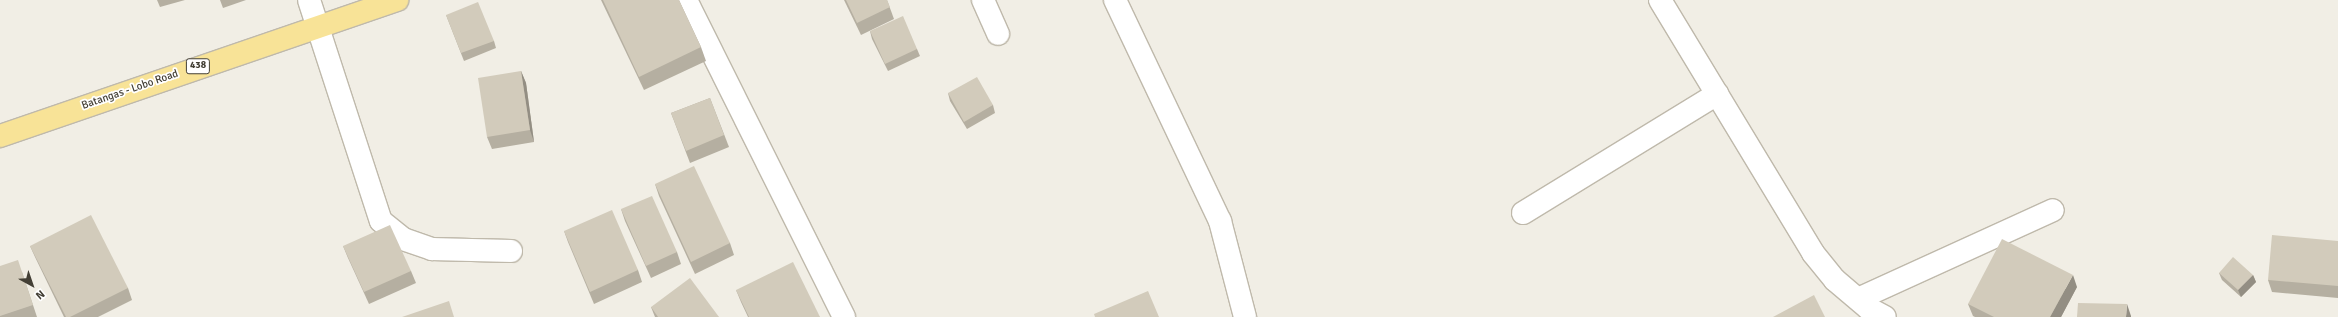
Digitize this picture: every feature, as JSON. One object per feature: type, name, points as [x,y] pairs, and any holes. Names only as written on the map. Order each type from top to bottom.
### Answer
[{"type":"main road","name":"Batangas - Lobo Road","points":[[0,136],[397,0]]},
{"type":"street","points":[[309,0],[319,26],[381,221],[403,239],[432,249],[511,251]]},
{"type":"street","points":[[686,0],[844,317]]},
{"type":"street","points":[[983,0],[998,34]]},
{"type":"street","points":[[1114,0],[1220,221],[1245,317]]},
{"type":"street","points":[[1660,0],[1813,253],[1835,280],[1858,299],[1885,317]]},
{"type":"street","points":[[1523,213],[1717,94]]},
{"type":"street","points":[[1858,299],[2054,210]]},
{"type":"building","points":[[603,0],[679,0],[701,47],[639,77]]},
{"type":"building","points":[[846,0],[887,0],[890,7],[857,23]]},
{"type":"building","points":[[478,2],[494,41],[461,53],[446,15]]},
{"type":"building","points":[[903,16],[917,49],[885,64],[870,31]]},
{"type":"building","points":[[521,71],[530,130],[487,137],[478,78]]},
{"type":"building","points":[[977,77],[993,105],[964,122],[948,93]]},
{"type":"building","points":[[710,98],[724,135],[686,151],[671,113]]},
{"type":"building","points":[[694,166],[730,243],[691,262],[655,184]]},
{"type":"building","points":[[652,196],[677,252],[646,266],[621,209]]},
{"type":"building","points":[[612,210],[638,270],[590,292],[564,231]]},
{"type":"building","points":[[91,215],[128,288],[70,317],[66,317],[30,246]]},
{"type":"building","points":[[390,225],[411,271],[364,292],[343,246]]},
{"type":"building","points":[[2272,235],[2338,241],[2338,286],[2268,280]]},
{"type":"building","points":[[2002,239],[2073,275],[2050,317],[1994,317],[1968,304]]},
{"type":"building","points":[[2233,257],[2253,275],[2238,290],[2219,273]]},
{"type":"building","points":[[18,260],[33,305],[0,316],[0,266]]},
{"type":"building","points":[[793,262],[820,317],[749,317],[736,290]]},
{"type":"building","points":[[690,278],[719,317],[658,317],[651,307]]},
{"type":"building","points":[[1148,291],[1159,317],[1095,317],[1094,314]]},
{"type":"building","points":[[1814,295],[1825,317],[1773,317]]},
{"type":"building","points":[[449,301],[454,317],[402,317]]},
{"type":"building","points":[[2078,303],[2127,304],[2126,317],[2077,317]]}]
